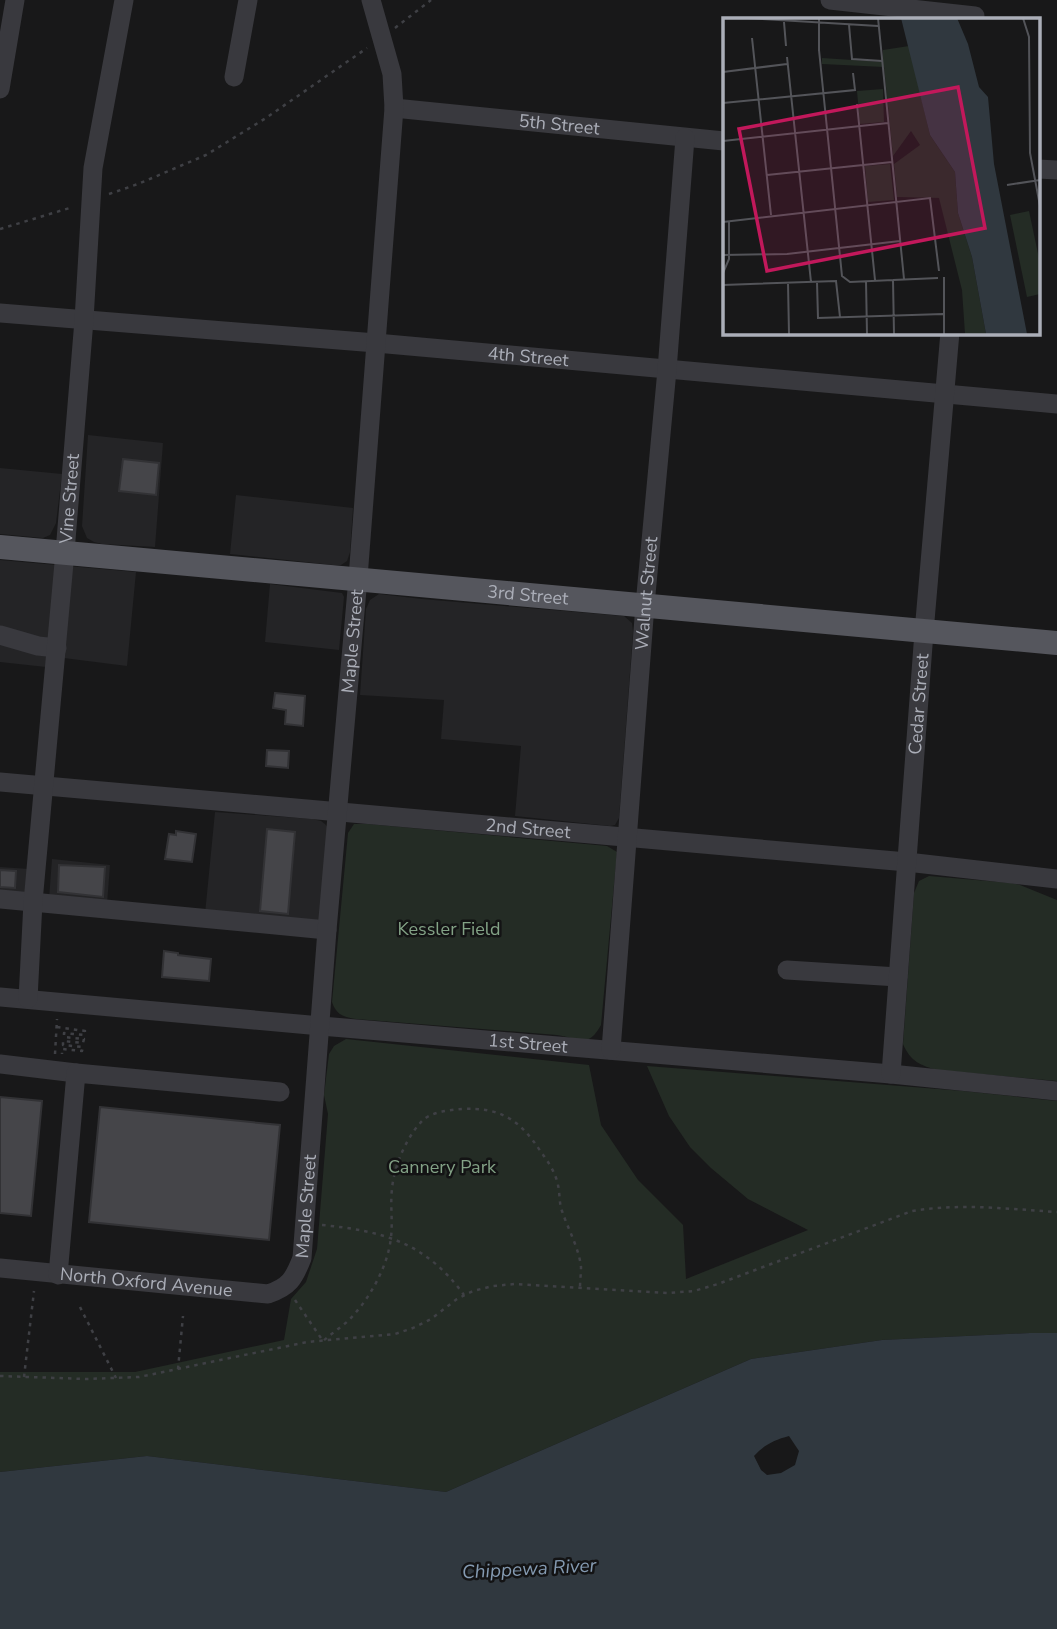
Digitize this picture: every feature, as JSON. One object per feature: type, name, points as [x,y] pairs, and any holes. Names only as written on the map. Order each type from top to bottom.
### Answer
[{"type":"main road","name":"3rd Street","points":[[0,547],[1057,643]]},
{"type":"street","points":[[0,89],[15,0]]},
{"type":"street","name":"Vine Street","points":[[28,999],[33,902],[84,320],[93,168],[124,0]]},
{"type":"street","points":[[234,77],[248,0]]},
{"type":"street","name":"Maple Street","points":[[293,1291],[302,1258],[394,108],[392,74],[371,0]]},
{"type":"street","points":[[830,0],[976,12]]},
{"type":"street","name":"5th Street","points":[[394,108],[723,141]]},
{"type":"street","name":"Walnut Street","points":[[611,1050],[645,605],[685,138]]},
{"type":"street","name":"4th Street","points":[[0,313],[376,343],[1057,404]]},
{"type":"street","name":"Cedar Street","points":[[891,1074],[924,632],[950,334]]},
{"type":"street","points":[[0,635],[38,646],[57,648]]},
{"type":"street","name":"2nd Street","points":[[0,782],[907,862],[1057,879]]},
{"type":"street","points":[[0,899],[327,930]]},
{"type":"street","points":[[787,970],[898,977]]},
{"type":"street","name":"1st Street","points":[[0,997],[321,1027],[891,1074],[1057,1091]]},
{"type":"street","points":[[0,1064],[280,1092]]},
{"type":"street","points":[[58,1275],[76,1073]]},
{"type":"street","name":"North Oxford Avenue","points":[[0,1268],[268,1294],[281,1289],[293,1291]]},
{"type":"path","points":[[0,229],[91,201],[206,155],[266,118],[382,38],[431,0]]},
{"type":"path","points":[[55,1050],[57,1029],[85,1031],[84,1035],[64,1033],[64,1037],[84,1039],[83,1043],[63,1041],[63,1045],[83,1047],[82,1051],[62,1051]]},
{"type":"path","points":[[323,1341],[348,1321],[377,1281],[387,1257],[391,1237],[392,1188],[398,1162],[409,1139],[424,1119],[447,1110],[492,1111],[512,1119],[529,1133],[546,1159],[558,1185],[558,1198],[581,1265],[580,1288]]},
{"type":"path","points":[[0,1376],[86,1380],[139,1377],[307,1342],[378,1336],[404,1331],[431,1318],[473,1291],[493,1286],[515,1284],[667,1293],[694,1291],[922,1209],[955,1206],[1057,1212]]},
{"type":"path","points":[[322,1225],[359,1228],[391,1237],[419,1251],[453,1279],[464,1296]]},
{"type":"path","points":[[24,1377],[34,1291]]},
{"type":"path","points":[[293,1291],[323,1341]]},
{"type":"path","points":[[80,1307],[116,1378]]},
{"type":"path","points":[[178,1369],[184,1316]]},
{"type":"shaded area","points":[[88,435],[163,443],[155,547],[102,544],[87,538],[82,526]]},
{"type":"shaded area","points":[[0,468],[62,474],[56,523],[50,535],[43,538],[0,534]]},
{"type":"shaded area","points":[[236,495],[353,508],[347,561],[341,565],[333,565],[230,554]]},
{"type":"shaded area","points":[[0,560],[136,572],[127,666],[48,656],[46,667],[0,662]]},
{"type":"shaded area","points":[[270,584],[342,593],[344,597],[339,650],[265,642]]},
{"type":"shaded area","points":[[379,594],[624,616],[632,623],[619,818],[615,825],[515,816],[521,746],[441,739],[444,700],[360,695],[366,609],[370,600]]},
{"type":"shaded area","points":[[215,812],[312,819],[325,824],[328,828],[319,925],[205,914]]},
{"type":"shaded area","points":[[52,859],[110,865],[107,904],[49,899]]},
{"type":"shaded area","points":[[0,867],[29,869],[25,897],[0,894]]},
{"type":"green space","name":"Kessler Field","points":[[354,824],[607,846],[617,852],[601,1025],[592,1037],[582,1040],[557,1035],[356,1019],[338,1013],[332,1002],[348,833]]},
{"type":"green space","points":[[929,876],[1011,883],[1057,900],[1057,1081],[938,1070],[926,1067],[909,1055],[903,1044],[914,893],[919,881]]},
{"type":"green space","name":"Cannery Park","points":[[346,1039],[589,1065],[601,1125],[638,1180],[683,1225],[686,1279],[808,1230],[748,1199],[690,1147],[669,1116],[647,1066],[1057,1101],[1057,1333],[882,1340],[751,1359],[446,1492],[147,1456],[0,1472],[0,1372],[135,1372],[284,1340],[291,1299],[306,1282],[317,1249],[328,1114],[324,1095],[329,1054],[334,1046]]},
{"type":"water","name":"Chippewa River","points":[[1057,1333],[1057,1629],[0,1629],[0,1472],[147,1456],[446,1492],[751,1359],[882,1340]],"holes":[[[789,1436],[799,1451],[795,1465],[781,1473],[767,1475],[761,1470],[754,1456],[770,1443]]]},
{"type":"building","points":[[123,459],[159,463],[156,495],[119,491]]},
{"type":"building","points":[[275,693],[305,696],[303,726],[285,724],[286,710],[273,708]]},
{"type":"building","points":[[267,750],[289,751],[288,768],[266,766]]},
{"type":"building","points":[[267,829],[295,832],[288,914],[260,911]]},
{"type":"building","points":[[176,831],[196,834],[192,862],[165,859],[169,834],[176,835]]},
{"type":"building","points":[[59,865],[105,867],[103,897],[58,892]]},
{"type":"building","points":[[0,870],[16,871],[15,888],[0,887]]},
{"type":"building","points":[[164,951],[211,959],[209,981],[162,977]]},
{"type":"building","points":[[0,1097],[42,1101],[31,1216],[0,1213]]},
{"type":"building","points":[[100,1107],[280,1125],[269,1240],[89,1222]]}]
